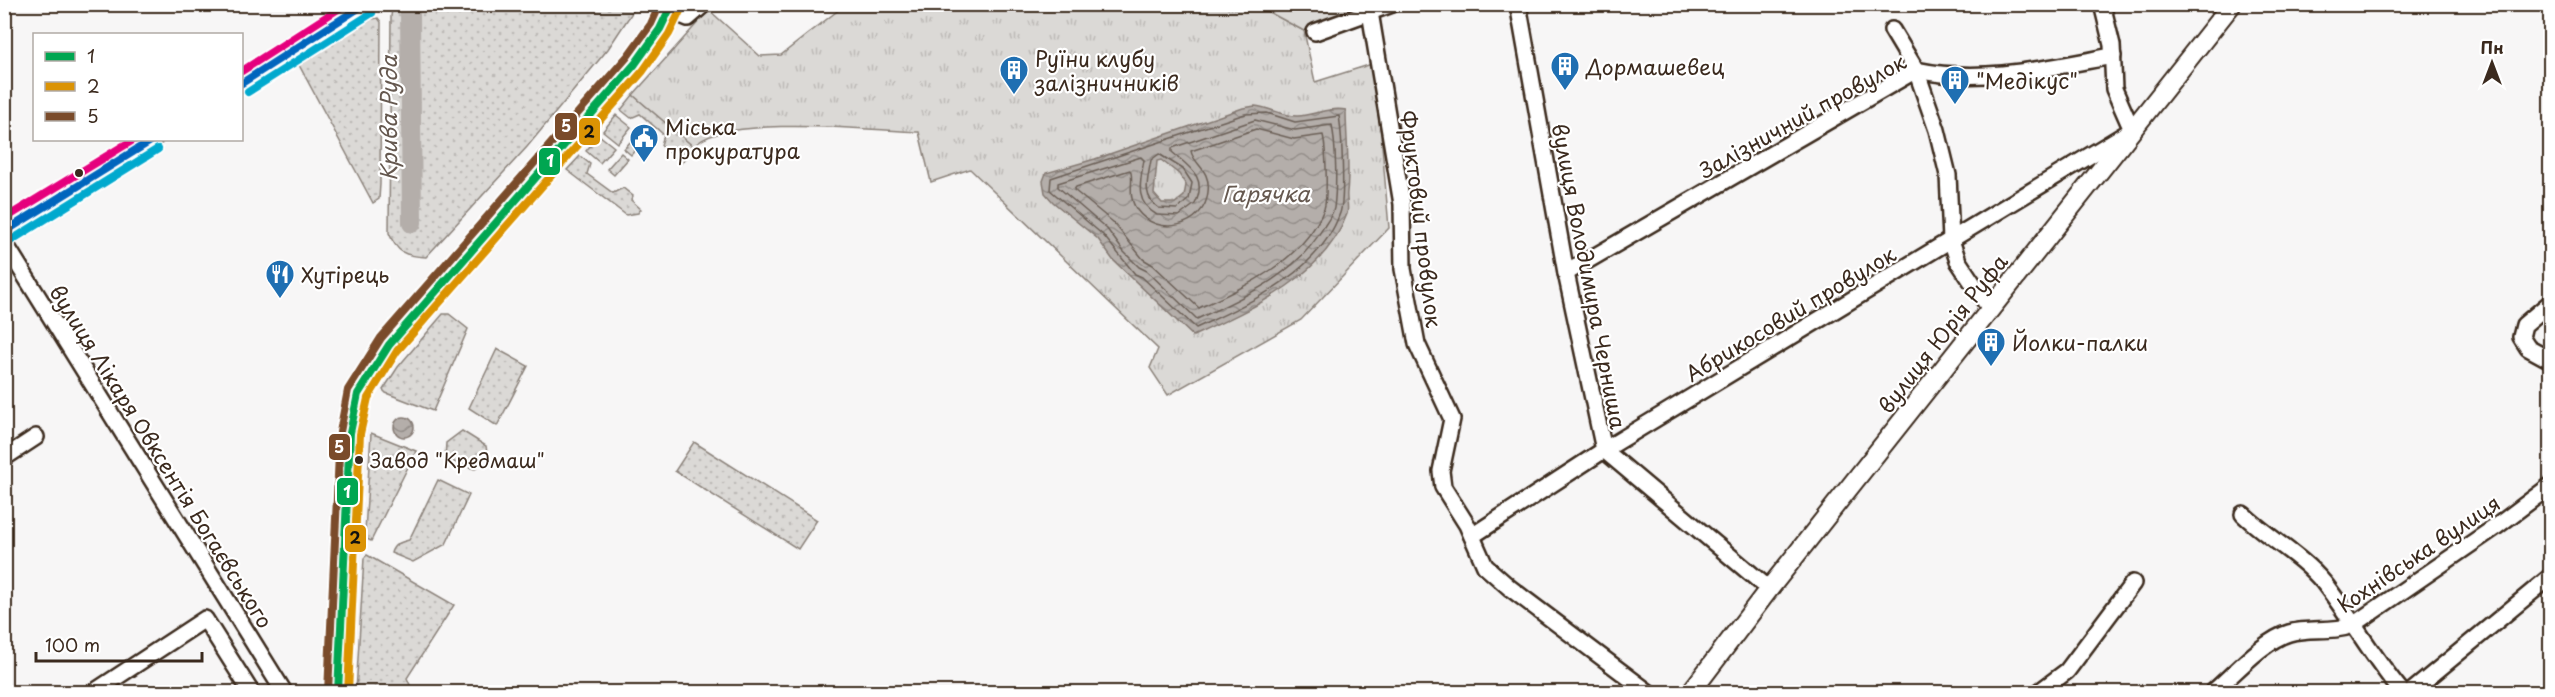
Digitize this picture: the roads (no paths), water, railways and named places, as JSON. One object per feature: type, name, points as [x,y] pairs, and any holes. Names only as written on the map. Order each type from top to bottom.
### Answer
[{"type":"highway","points":[[338,693],[350,433],[358,394],[388,345],[635,64],[670,7]]},
{"type":"main road","points":[[243,82],[366,4]]},
{"type":"main road","name":"вулиця Юрія Руфа","points":[[1691,693],[1769,589],[2232,4]]},
{"type":"main road","points":[[4,232],[150,141]]},
{"type":"street","points":[[670,7],[688,18],[704,4]]},
{"type":"street","points":[[1315,32],[1392,4]]},
{"type":"street","name":"вулиця Володимира Черниша","points":[[1518,4],[1566,273],[1604,450],[1769,589]]},
{"type":"street","points":[[2102,4],[2113,56],[2114,89],[2132,130]]},
{"type":"street","name":"Фруктовий провулок","points":[[1370,12],[1402,204],[1403,269],[1417,344],[1452,419],[1441,471],[1443,487],[1472,536],[1485,566],[1510,588],[1648,693]]},
{"type":"street","points":[[1892,30],[1916,70],[1948,175],[1951,240],[1958,261],[1990,309]]},
{"type":"street","name":"Залізничний провулок","points":[[1566,273],[1916,70],[1948,77],[2020,73],[2113,56]]},
{"type":"street","name":"Абрикосовий провулок","points":[[1472,536],[1604,450],[2132,130]]},
{"type":"street","name":"вулиця Лікаря Овксентія Богаєвського","points":[[4,242],[284,693]]},
{"type":"street","points":[[2550,303],[2524,326],[2521,337],[2528,348],[2550,360]]},
{"type":"street","points":[[4,458],[36,437]]},
{"type":"street","name":"Кохнівська вулиця","points":[[2213,693],[2280,637],[2303,631],[2341,630],[2353,625],[2497,526],[2550,486]]},
{"type":"street","points":[[2243,514],[2293,552],[2323,583],[2402,693]]},
{"type":"street","points":[[2411,693],[2550,577]]},
{"type":"street","points":[[2039,693],[2067,671],[2133,582]]},
{"type":"street","points":[[94,693],[206,619],[250,693]]},
{"type":"water","name":"Гарячка","points":[[1255,106],[1293,116],[1346,110],[1347,214],[1336,237],[1303,274],[1260,303],[1193,336],[1113,260],[1098,239],[1053,202],[1045,193],[1043,181],[1046,173],[1095,159],[1243,108]],"holes":[[[1161,160],[1179,174],[1186,185],[1184,196],[1175,203],[1162,203],[1154,194],[1157,161]]]},
{"type":"water","points":[[404,417],[411,420],[414,427],[411,434],[404,437],[397,434],[394,427],[397,420]]},
{"type":"waterway","name":"Крива Руда","points":[[410,12],[412,223]]},
{"type":"place","name":"Дормашевец","points":[[1565,92]]},
{"type":"place","name":"Руїни клубу залізничників","points":[[1014,96]]},
{"type":"place","name":"\"Медікус\"","points":[[1955,106]]},
{"type":"place","name":"Міська прокуратура","points":[[644,164]]},
{"type":"place","name":"Хутірець","points":[[280,300]]},
{"type":"place","name":"Йолки-палки","points":[[1991,368]]},
{"type":"place","name":"Завод \"Кредмаш\"","points":[[359,460]]}]
